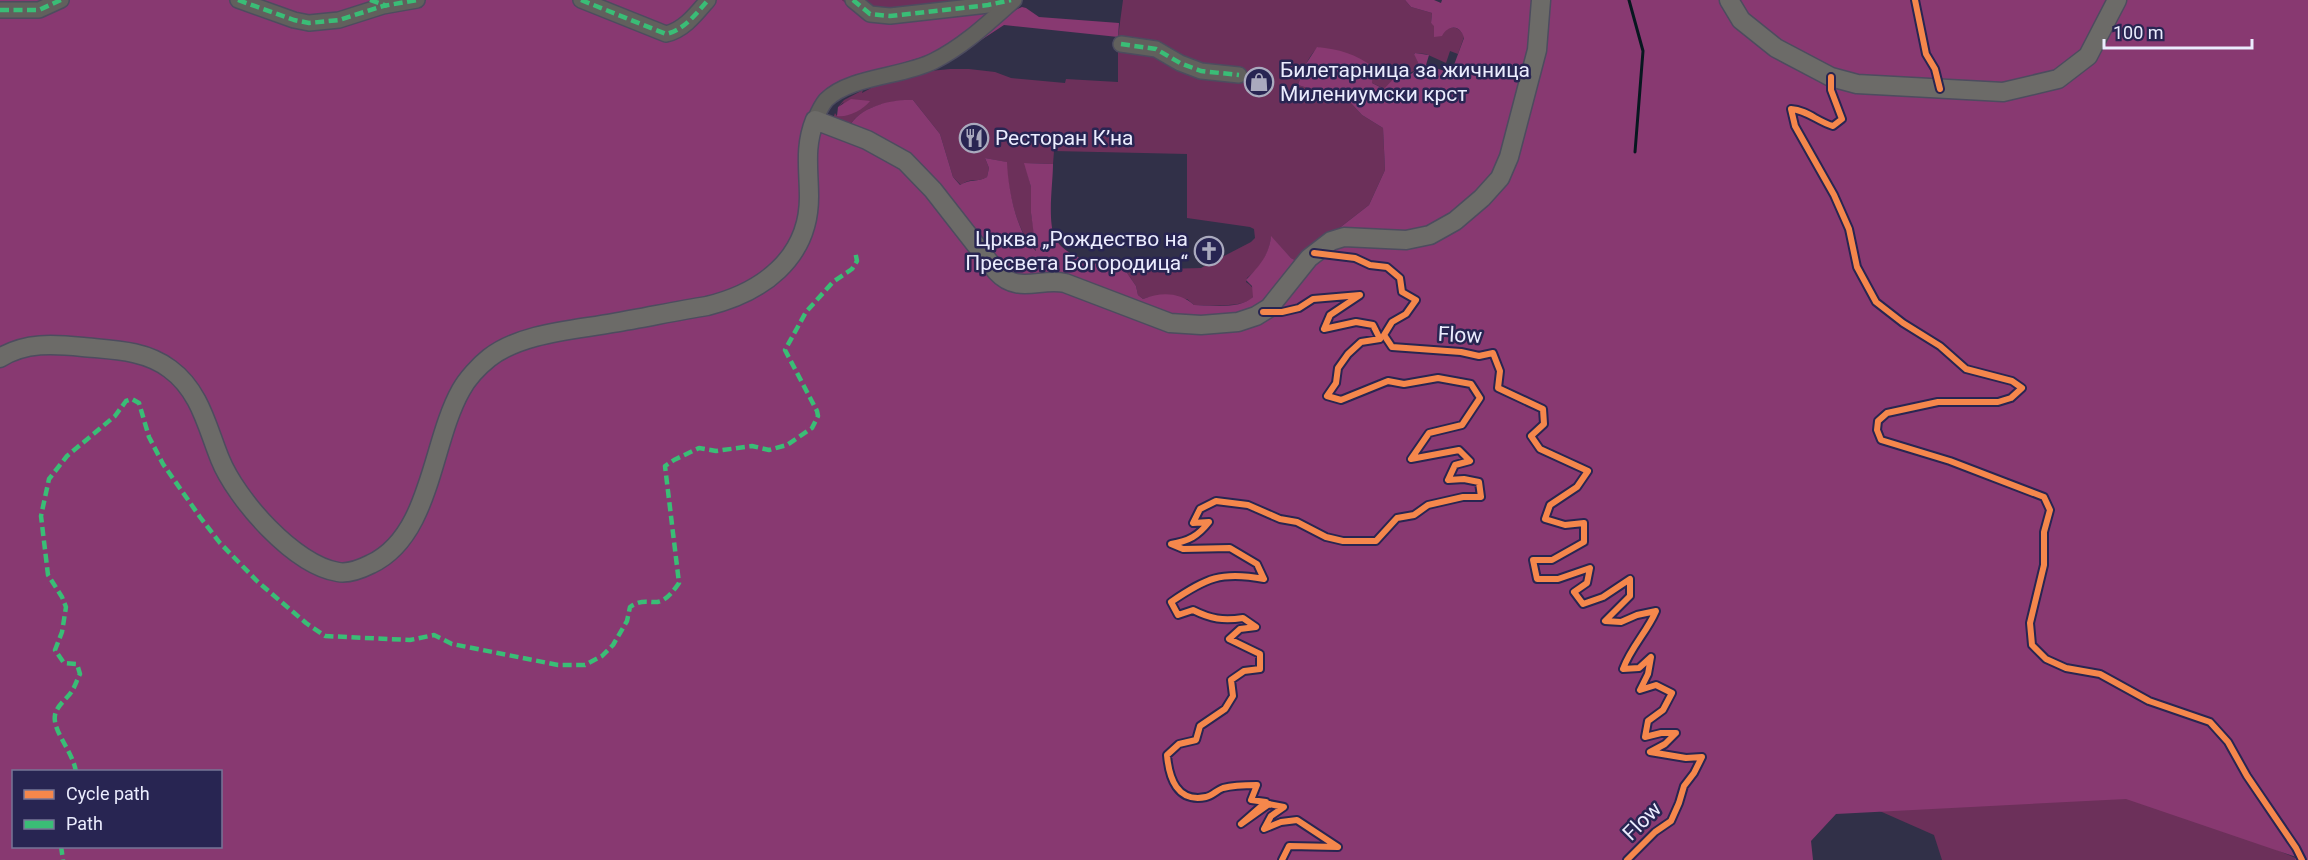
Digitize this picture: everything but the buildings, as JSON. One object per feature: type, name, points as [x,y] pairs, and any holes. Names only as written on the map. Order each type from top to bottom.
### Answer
[{"type":"main road","points":[[0,358],[11,351],[33,345],[68,345],[144,355],[169,368],[185,382],[199,404],[228,475],[237,491],[262,521],[315,564],[340,572],[359,570],[381,560],[407,530],[421,501],[461,390],[490,357],[533,338],[726,301],[756,288],[779,270],[798,242],[806,220],[809,198],[806,154],[808,138],[815,120],[867,140],[905,161],[929,184],[997,272],[1007,281],[1026,285],[1065,283],[1170,323],[1201,325],[1238,322],[1256,316],[1269,308],[1305,264],[1326,243],[1344,237],[1406,240],[1430,235],[1455,221],[1482,198],[1500,178],[1509,157],[1537,50],[1541,0]]},
{"type":"main road","points":[[1729,0],[1741,20],[1776,48],[1832,77],[1857,84],[2003,92],[2058,80],[2088,56],[2117,0]]},
{"type":"street","points":[[0,10],[39,10],[61,0]]},
{"type":"street","points":[[238,0],[309,23],[339,20],[383,6],[417,0]]},
{"type":"street","points":[[581,0],[666,34],[686,25],[708,0]]},
{"type":"street","points":[[854,0],[870,14],[890,16],[981,6],[1012,0]]},
{"type":"street","points":[[815,120],[823,105],[834,94],[857,84],[932,63],[974,35],[1012,0]]},
{"type":"street","points":[[1121,44],[1156,49],[1180,63],[1201,70],[1239,75]]},
{"type":"shaded area","points":[[0,0],[842,0],[853,9],[993,12],[971,31],[935,53],[851,79],[822,93],[817,101],[815,120],[849,127],[861,114],[877,105],[913,100],[940,134],[953,177],[960,185],[987,177],[989,168],[985,158],[1007,162],[1014,210],[1023,233],[1036,251],[1031,213],[1031,187],[1024,163],[1053,164],[1051,222],[1055,238],[1060,245],[1086,260],[1125,270],[1136,286],[1138,295],[1143,299],[1170,294],[1194,305],[1216,306],[1240,304],[1253,297],[1252,286],[1246,280],[1266,255],[1271,236],[1291,258],[1302,264],[1324,240],[1369,205],[1385,170],[1383,128],[1362,115],[1349,101],[1298,85],[1304,67],[1317,47],[1347,53],[1367,62],[1373,67],[1372,83],[1384,89],[1396,76],[1411,74],[1420,67],[1415,53],[1429,55],[1426,65],[1451,73],[1464,38],[1462,33],[1457,28],[1451,28],[1442,36],[1434,37],[1434,26],[1431,23],[1432,13],[1411,7],[1405,0],[1434,0],[1441,3],[1442,0],[2308,0],[2308,860],[2295,860],[2296,857],[2126,799],[1836,814],[1811,841],[1813,860],[0,860]]},
{"type":"shaded area","points":[[842,0],[1008,0],[993,12],[853,9]]},
{"type":"shaded area","points":[[1123,0],[1405,0],[1411,7],[1432,13],[1431,23],[1445,30],[1456,28],[1464,37],[1458,54],[1450,51],[1446,63],[1426,54],[1414,53],[1420,67],[1399,76],[1385,89],[1372,83],[1372,75],[1318,47],[1314,51],[1298,85],[1349,101],[1362,115],[1383,128],[1385,170],[1369,205],[1324,240],[1301,264],[1291,258],[1271,237],[1264,260],[1247,278],[1246,282],[1253,288],[1254,294],[1251,299],[1237,304],[1194,305],[1187,299],[1149,297],[1143,299],[1138,295],[1136,286],[1125,270],[1201,268],[1255,238],[1254,229],[1250,227],[1187,218],[1187,154],[1054,151],[1053,164],[1025,163],[1031,187],[1031,213],[1037,251],[1018,222],[1011,197],[1006,162],[985,158],[989,168],[987,177],[961,185],[953,177],[940,134],[913,100],[877,106],[861,114],[849,127],[829,130],[835,113],[837,116],[844,102],[838,107],[844,100],[882,82],[930,71],[969,69],[995,72],[1011,78],[1065,83],[1066,79],[1118,82],[1118,37]]},
{"type":"shaded area","points":[[1022,7],[1039,17],[1119,23],[1118,37],[1004,25],[975,44],[997,23]]},
{"type":"shaded area","points":[[851,99],[870,101],[855,113],[837,116],[838,107]]},
{"type":"shaded area","points":[[2127,784],[2300,860],[1942,860],[1934,835],[1857,801]]},
{"type":"waterway","points":[[1629,0],[1643,51],[1635,152]]},
{"type":"marked path","points":[[0,10],[39,10],[61,0]]},
{"type":"marked path","points":[[238,0],[309,23],[339,20],[383,6],[417,0]]},
{"type":"marked path","points":[[370,0],[387,6]]},
{"type":"marked path","points":[[581,0],[666,34],[684,25],[708,0]]},
{"type":"marked path","points":[[853,0],[870,14],[890,16],[988,5],[1011,0]]},
{"type":"marked path","points":[[1121,44],[1156,49],[1180,63],[1201,71],[1239,75]]},
{"type":"marked path","points":[[76,770],[57,728],[55,715],[72,691],[80,674],[77,664],[64,663],[55,650],[62,632],[66,607],[48,575],[41,516],[49,479],[67,456],[115,416],[126,401],[132,399],[139,403],[149,437],[163,464],[220,543],[258,582],[306,623],[325,636],[410,640],[434,635],[452,644],[558,665],[585,665],[602,656],[613,645],[627,621],[630,607],[637,603],[659,602],[665,599],[679,583],[665,466],[699,448],[716,451],[752,446],[769,450],[787,445],[812,428],[818,416],[817,411],[785,350],[806,312],[833,282],[852,269],[857,261],[855,251]]},
{"type":"marked path","points":[[61,848],[63,860]]},
{"type":"cycle path","points":[[1915,0],[1926,54],[1935,69],[1940,89]]},
{"type":"cycle path","points":[[1831,77],[1831,90],[1842,119],[1833,126],[1791,109],[1795,126],[1834,195],[1849,229],[1857,267],[1876,302],[1903,323],[1940,346],[1966,369],[2012,381],[2022,388],[2011,398],[1998,402],[1938,402],[1887,413],[1878,421],[1877,430],[1881,440],[1950,461],[2044,497],[2050,510],[2044,532],[2044,565],[2030,623],[2032,645],[2046,659],[2066,668],[2100,674],[2149,701],[2210,722],[2228,742],[2247,776],[2302,860]]},
{"type":"cycle path","name":"Flow","points":[[1314,253],[1355,258],[1370,265],[1387,267],[1400,278],[1402,292],[1416,300],[1406,314],[1392,322],[1384,335],[1392,347],[1461,352],[1479,356],[1493,353],[1500,371],[1498,388],[1543,409],[1544,424],[1531,436],[1540,449],[1588,471],[1577,487],[1550,505],[1545,519],[1565,525],[1584,523],[1584,542],[1552,560],[1533,560],[1537,579],[1558,579],[1590,568],[1587,583],[1574,592],[1583,604],[1603,597],[1630,579],[1630,596],[1605,621],[1621,622],[1637,615],[1656,611],[1623,669],[1639,668],[1651,657],[1648,674],[1640,690],[1656,685],[1672,693],[1663,710],[1648,721],[1645,737],[1661,733],[1676,733],[1665,744],[1650,752],[1686,758],[1702,757],[1684,786],[1671,821],[1655,832],[1627,860]]},
{"type":"cycle path","points":[[1263,312],[1282,312],[1299,308],[1313,299],[1360,295],[1330,315],[1324,329],[1356,322],[1373,325],[1380,339],[1361,342],[1348,354],[1338,368],[1336,383],[1327,396],[1341,400],[1388,381],[1404,384],[1438,378],[1471,384],[1480,398],[1462,425],[1429,433],[1411,459],[1459,450],[1470,461],[1455,465],[1448,480],[1464,479],[1479,482],[1481,497],[1463,497],[1428,505],[1414,515],[1397,518],[1376,541],[1343,541],[1326,537],[1297,522],[1280,519],[1248,505],[1216,501],[1200,509],[1193,523],[1209,522],[1201,531],[1193,537],[1171,544],[1183,549],[1230,548],[1257,564],[1264,579],[1236,576],[1214,578],[1194,587],[1171,602],[1178,615],[1193,610],[1217,618],[1243,618],[1256,627],[1240,629],[1229,639],[1260,654],[1260,669],[1244,671],[1231,680],[1233,696],[1225,709],[1200,726],[1196,740],[1179,744],[1167,755],[1170,772],[1176,787],[1188,796],[1196,798],[1208,796],[1227,787],[1257,785],[1251,800],[1266,802],[1241,824],[1269,804],[1284,807],[1271,816],[1264,829],[1281,822],[1297,820],[1338,847],[1289,846],[1282,860]]},
{"type":"place","name":"Билетарница за жичница Милениумски крст","points":[[1259,82]]},
{"type":"place","name":"Ресторан К’на","points":[[974,138]]},
{"type":"place","name":"Црква „Рождество на Пресвета Богородица“","points":[[1209,251]]}]
